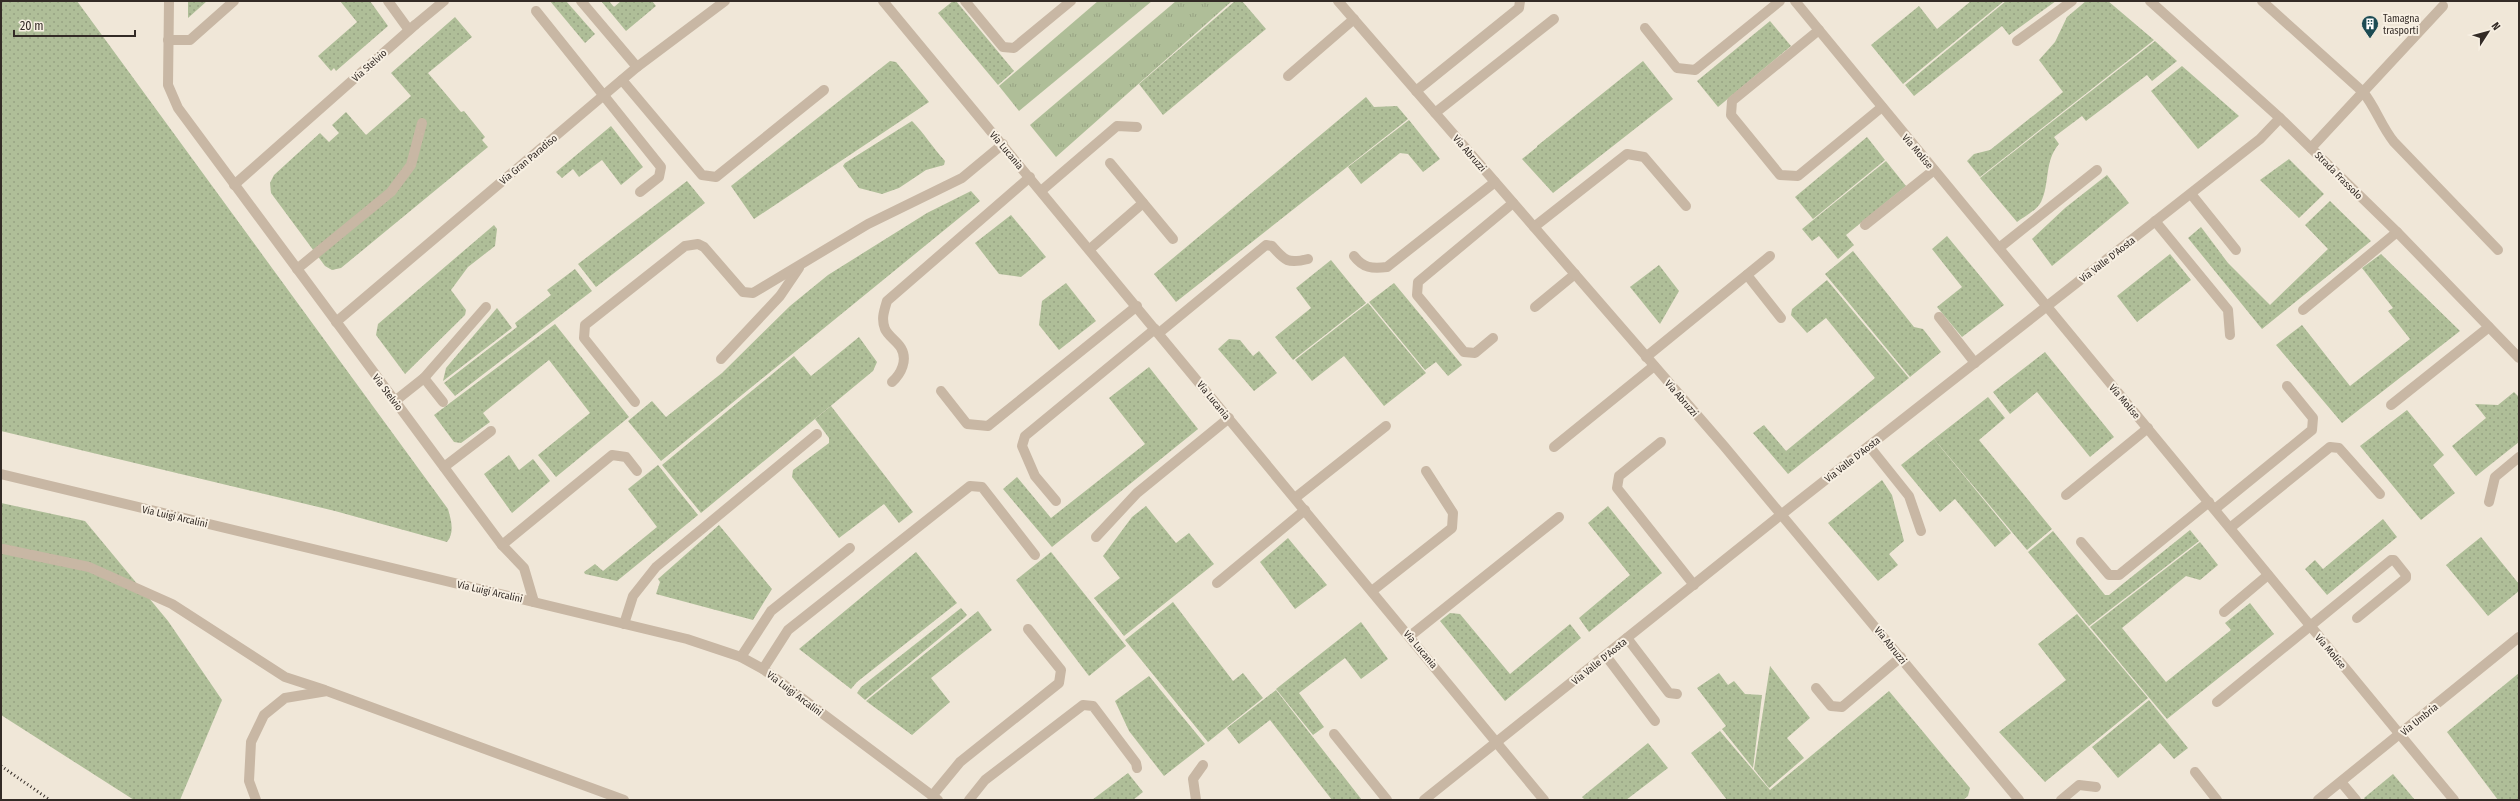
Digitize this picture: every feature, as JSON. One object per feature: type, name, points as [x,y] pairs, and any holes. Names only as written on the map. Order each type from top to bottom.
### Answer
[{"type":"street","name":"Via Stelvio","points":[[169,1],[168,85],[178,108],[502,545],[524,568],[534,602]]},
{"type":"street","points":[[168,40],[190,40],[234,1]]},
{"type":"street","points":[[388,1],[412,28]]},
{"type":"street","name":"Via Stelvio","points":[[234,185],[444,1]]},
{"type":"street","points":[[581,1],[637,67]]},
{"type":"street","name":"Via Gran Paradiso","points":[[336,322],[637,67],[725,1]]},
{"type":"street","name":"Via Lucania","points":[[883,1],[1090,249],[1544,800]]},
{"type":"street","points":[[965,1],[1003,47],[1014,48],[1071,1]]},
{"type":"street","name":"Via Abruzzi","points":[[1338,1],[1782,514],[2019,800]]},
{"type":"street","points":[[1416,91],[1519,8],[1520,1]]},
{"type":"street","points":[[1645,28],[1677,68],[1695,70],[1780,1]]},
{"type":"street","name":"Via Molise","points":[[1795,1],[2454,800]]},
{"type":"street","points":[[2017,41],[2072,1]]},
{"type":"street","name":"Strada Frassolo","points":[[2150,1],[2312,148],[2397,232],[2519,358]]},
{"type":"street","points":[[2262,1],[2363,92],[2375,106],[2387,133],[2394,142],[2498,250]]},
{"type":"street","points":[[2312,148],[2443,6]]},
{"type":"street","points":[[536,11],[661,167],[660,177],[640,192]]},
{"type":"street","points":[[1288,76],[1354,19]]},
{"type":"street","points":[[1435,113],[1554,19]]},
{"type":"street","points":[[1819,30],[1732,102],[1731,115],[1780,175],[1798,176],[1882,107]]},
{"type":"street","points":[[622,80],[702,175],[716,177],[824,90]]},
{"type":"street","name":"Via Valle D'Aosta","points":[[1424,800],[1782,514],[2191,194],[2260,139],[2280,118]]},
{"type":"street","points":[[297,269],[391,192],[411,165],[422,123]]},
{"type":"street","points":[[1041,191],[1117,126],[1136,127]]},
{"type":"street","points":[[635,402],[584,338],[585,325],[685,246],[698,244],[704,246],[742,292],[753,293],[868,224],[962,178],[1003,144]]},
{"type":"street","points":[[1534,227],[1626,154],[1644,157],[1686,206]]},
{"type":"street","points":[[1110,163],[1173,238]]},
{"type":"street","points":[[1864,225],[1934,170]]},
{"type":"street","points":[[1999,248],[2097,170]]},
{"type":"street","points":[[892,382],[899,375],[904,361],[902,349],[885,329],[882,315],[887,301],[1030,177]]},
{"type":"street","points":[[1354,256],[1360,264],[1373,269],[1387,267],[1495,182]]},
{"type":"street","points":[[2191,194],[2236,250]]},
{"type":"street","points":[[1090,249],[1143,203]]},
{"type":"street","points":[[1493,338],[1475,353],[1464,352],[1417,295],[1418,282],[1513,203]]},
{"type":"street","points":[[2155,221],[2228,310],[2230,335]]},
{"type":"street","points":[[2303,310],[2397,232]]},
{"type":"street","points":[[1056,501],[1035,476],[1022,446],[1025,436],[1266,245],[1272,246],[1283,259],[1295,262],[1308,259]]},
{"type":"street","points":[[1646,357],[1770,256]]},
{"type":"street","points":[[722,359],[780,296],[801,265]]},
{"type":"street","points":[[1535,307],[1575,274]]},
{"type":"street","points":[[1747,275],[1781,318]]},
{"type":"street","points":[[941,391],[967,424],[988,426],[1137,306]]},
{"type":"street","points":[[395,401],[424,378],[486,307]]},
{"type":"street","points":[[1939,318],[1975,363]]},
{"type":"street","points":[[2390,405],[2489,327]]},
{"type":"street","points":[[1554,447],[1654,366]]},
{"type":"street","points":[[424,378],[443,402]]},
{"type":"street","points":[[2081,542],[2109,575],[2119,575],[2212,506],[2312,430],[2313,418],[2287,386]]},
{"type":"street","points":[[1096,537],[1137,494],[1229,418]]},
{"type":"street","points":[[1295,498],[1386,426]]},
{"type":"street","points":[[2066,495],[2148,428]]},
{"type":"street","points":[[444,467],[491,431]]},
{"type":"street","points":[[624,624],[633,596],[656,567],[817,434]]},
{"type":"street","points":[[1661,442],[1619,476],[1617,488],[1694,585]]},
{"type":"street","points":[[1869,446],[1909,496],[1921,531]]},
{"type":"street","points":[[2230,528],[2330,447],[2339,448],[2380,494]]},
{"type":"street","points":[[502,545],[612,455],[626,457],[637,471]]},
{"type":"street","points":[[2489,502],[2495,477],[2519,457]]},
{"type":"street","points":[[1372,591],[1452,528],[1453,513],[1426,471]]},
{"type":"street","name":"Via Luigi Arcalini","points":[[1,474],[687,639],[741,657],[763,669],[935,798]]},
{"type":"street","points":[[763,669],[788,630],[970,486],[982,487],[1035,555]]},
{"type":"street","points":[[1217,583],[1305,510]]},
{"type":"street","points":[[1410,636],[1560,517]]},
{"type":"street","points":[[741,657],[771,611],[850,548]]},
{"type":"street","points":[[3,549],[89,567],[172,604],[285,677],[327,690],[624,800]]},
{"type":"street","points":[[2217,702],[2309,625],[2391,560],[2394,560],[2406,575],[2406,578],[2357,618]]},
{"type":"street","points":[[2224,612],[2268,575]]},
{"type":"street","points":[[935,798],[960,762],[1059,683],[1060,670],[1028,629]]},
{"type":"street","name":"Via Umbria","points":[[2318,800],[2519,637]]},
{"type":"street","points":[[1628,638],[1669,693],[1677,694]]},
{"type":"street","points":[[1606,656],[1655,721]]},
{"type":"street","points":[[1816,688],[1831,706],[1842,707],[1901,657]]},
{"type":"street","points":[[256,800],[249,781],[251,742],[264,715],[285,698],[327,690]]},
{"type":"street","points":[[969,800],[985,780],[1083,705],[1093,706],[1136,763],[1137,768]]},
{"type":"street","points":[[1334,734],[1387,800]]},
{"type":"street","points":[[1196,800],[1193,779],[1203,765]]},
{"type":"street","points":[[2195,772],[2217,800]]},
{"type":"street","points":[[2341,782],[2356,800]]},
{"type":"street","points":[[2061,800],[2079,785],[2096,787]]},
{"type":"green space","points":[[1,1],[77,1],[448,509],[452,530],[447,542],[335,511],[1,431]]},
{"type":"green space","points":[[188,1],[207,1],[188,18]]},
{"type":"green space","points":[[340,1],[370,1],[388,26],[336,71],[334,68],[331,71],[318,56],[357,22]]},
{"type":"green space","points":[[550,1],[566,1],[595,34],[585,43]]},
{"type":"green space","points":[[601,1],[609,1],[614,7],[621,1],[652,1],[656,6],[626,31]]},
{"type":"green space","points":[[953,1],[956,1],[1014,71],[998,85],[938,13]]},
{"type":"green space","points":[[1098,1],[1152,1],[1019,111],[999,86]]},
{"type":"green space","points":[[1176,1],[1232,1],[1056,157],[1030,125]]},
{"type":"green space","points":[[1235,1],[1242,1],[1266,29],[1163,115],[1139,84]]},
{"type":"green space","points":[[1971,1],[2004,1],[1903,84],[1871,45],[1919,6],[1937,29]]},
{"type":"green space","points":[[2006,1],[2056,1],[2009,35],[2002,26],[1914,96],[1905,85]]},
{"type":"green space","points":[[2086,1],[2108,1],[2154,40],[1980,177],[1967,161],[1974,154],[1990,150],[2063,92],[2039,60],[2055,42],[2067,17]]},
{"type":"green space","points":[[455,17],[472,37],[428,73],[461,112],[464,111],[485,137],[482,140],[488,147],[341,268],[332,270],[325,266],[271,193],[270,183],[274,175],[320,133],[329,142],[339,133],[332,125],[346,112],[366,135],[411,96],[391,73]]},
{"type":"green space","points":[[1770,21],[1791,46],[1718,107],[1697,81]]},
{"type":"green space","points":[[2155,41],[2177,61],[2152,81],[2147,75],[2086,121],[2082,116],[2054,137],[2059,144],[2051,158],[2046,188],[2041,202],[2033,211],[2017,222],[1980,178]]},
{"type":"green space","points":[[890,61],[896,62],[929,102],[754,219],[731,186]]},
{"type":"green space","points":[[1643,61],[1673,99],[1553,193],[1522,159]]},
{"type":"green space","points":[[2182,66],[2239,116],[2198,149],[2151,91]]},
{"type":"green space","points":[[1366,97],[1374,107],[1397,106],[1408,119],[1176,302],[1154,274]]},
{"type":"green space","points":[[1409,120],[1440,159],[1423,172],[1408,154],[1400,153],[1361,184],[1348,167]]},
{"type":"green space","points":[[912,121],[921,130],[945,161],[944,165],[926,170],[899,188],[882,194],[859,188],[843,166],[845,163]]},
{"type":"green space","points":[[611,126],[643,167],[621,185],[602,160],[579,177],[573,169],[562,178],[556,172]]},
{"type":"green space","points":[[1867,137],[1885,160],[1813,219],[1795,197]]},
{"type":"green space","points":[[2289,159],[2324,194],[2299,218],[2260,180]]},
{"type":"green space","points":[[1886,161],[1906,186],[1846,235],[1854,245],[1838,259],[1819,236],[1812,241],[1802,229]]},
{"type":"green space","points":[[2107,175],[2129,203],[2052,266],[2032,239],[2065,208]]},
{"type":"green space","points":[[687,181],[705,203],[596,287],[578,264]]},
{"type":"green space","points":[[971,191],[980,201],[661,461],[628,421],[652,401],[666,417],[722,373],[790,306],[828,275],[927,213]]},
{"type":"green space","points":[[2330,201],[2371,241],[2262,329],[2188,238],[2201,227],[2228,263],[2270,305],[2328,249],[2305,225]]},
{"type":"green space","points":[[1011,215],[1046,257],[1021,277],[999,274],[975,243]]},
{"type":"green space","points":[[494,225],[497,229],[495,246],[468,267],[451,290],[466,310],[465,315],[405,374],[376,335],[378,324]]},
{"type":"green space","points":[[1947,236],[2004,305],[1962,337],[1937,307],[1962,287],[1932,249]]},
{"type":"green space","points":[[1853,251],[1914,327],[1923,329],[1941,352],[1910,377],[1825,274]]},
{"type":"green space","points":[[2170,254],[2191,280],[2137,322],[2117,296]]},
{"type":"green space","points":[[2381,254],[2460,331],[2342,423],[2276,345],[2302,325],[2350,386],[2410,339],[2388,311],[2393,308],[2362,268]]},
{"type":"green space","points":[[1331,260],[1366,303],[1293,360],[1275,337],[1311,308],[1296,288]]},
{"type":"green space","points":[[1659,265],[1679,291],[1660,324],[1630,287]]},
{"type":"green space","points":[[575,269],[592,291],[455,396],[444,383],[517,327],[515,323],[551,295],[547,290]]},
{"type":"green space","points":[[1827,280],[1909,378],[1788,474],[1753,433],[1764,425],[1786,451],[1875,378],[1826,318],[1807,333],[1791,315],[1792,309]]},
{"type":"green space","points":[[1066,283],[1096,321],[1059,350],[1039,325],[1042,301]]},
{"type":"green space","points":[[1394,283],[1462,365],[1448,376],[1436,362],[1425,370],[1369,302]]},
{"type":"green space","points":[[1368,303],[1426,373],[1384,406],[1344,356],[1312,381],[1295,360]]},
{"type":"green space","points":[[497,308],[512,328],[443,381],[446,368]]},
{"type":"green space","points":[[555,324],[629,417],[556,477],[538,455],[590,413],[549,360],[483,413],[490,422],[461,443],[454,442],[434,415]]},
{"type":"green space","points":[[859,337],[877,362],[873,371],[701,513],[662,465],[794,356],[811,376]]},
{"type":"green space","points":[[1229,339],[1240,340],[1253,356],[1259,351],[1277,373],[1254,391],[1218,349]]},
{"type":"green space","points":[[2045,352],[2114,437],[2090,457],[2037,392],[2010,414],[1993,392]]},
{"type":"green space","points":[[1149,367],[1198,429],[1052,547],[1003,489],[1017,477],[1051,518],[1145,444],[1109,398]]},
{"type":"green space","points":[[2514,392],[2519,397],[2519,442],[2476,476],[2452,446],[2486,418],[2475,404],[2498,405]]},
{"type":"green space","points":[[1988,397],[2005,418],[1979,440],[2052,529],[2027,550],[1934,439]]},
{"type":"green space","points":[[831,406],[913,512],[899,523],[884,504],[839,538],[792,477],[793,470],[829,443],[829,438],[815,419]]},
{"type":"green space","points":[[2407,410],[2444,455],[2433,465],[2455,493],[2421,520],[2360,446]]},
{"type":"green space","points":[[1934,439],[2011,533],[1995,547],[1955,499],[1940,512],[1901,465]]},
{"type":"green space","points":[[509,455],[519,470],[533,459],[550,481],[512,513],[484,474]]},
{"type":"green space","points":[[658,465],[698,515],[617,581],[585,574],[584,572],[595,564],[603,571],[657,527],[628,489]]},
{"type":"green space","points":[[1882,480],[1892,495],[1904,541],[1889,554],[1898,565],[1878,581],[1828,523]]},
{"type":"green space","points":[[1,503],[85,521],[168,621],[222,700],[180,800],[134,800],[1,715]]},
{"type":"green space","points":[[1146,506],[1176,543],[1189,533],[1214,564],[1124,636],[1094,598],[1120,578],[1103,556],[1132,517]]},
{"type":"green space","points":[[1608,506],[1662,573],[1589,632],[1579,618],[1630,575],[1588,523]]},
{"type":"green space","points":[[2383,519],[2397,537],[2327,595],[2305,569],[2315,560],[2323,569]]},
{"type":"green space","points":[[719,525],[772,589],[753,620],[656,594],[660,582],[658,579]]},
{"type":"green space","points":[[2190,530],[2199,541],[2089,626],[2028,552],[2053,531],[2105,595],[2109,595]]},
{"type":"green space","points":[[2481,537],[2519,584],[2519,591],[2488,616],[2446,565]]},
{"type":"green space","points":[[1288,538],[1327,585],[1295,609],[1260,562]]},
{"type":"green space","points":[[2200,542],[2218,565],[2200,580],[2186,576],[2122,628],[2166,682],[2231,630],[2225,623],[2250,603],[2274,634],[2167,719],[2090,627]]},
{"type":"green space","points":[[916,552],[957,603],[857,682],[851,689],[799,649]]},
{"type":"green space","points":[[1051,552],[1126,646],[1089,676],[1016,580]]},
{"type":"green space","points":[[1173,602],[1233,681],[1243,673],[1263,698],[1208,742],[1125,640]]},
{"type":"green space","points":[[961,608],[967,615],[964,618],[865,700],[857,693],[861,687]]},
{"type":"green space","points":[[978,611],[992,630],[931,678],[950,702],[912,735],[866,701]]},
{"type":"green space","points":[[1450,613],[1460,614],[1510,674],[1570,624],[1581,638],[1505,701],[1440,621]]},
{"type":"green space","points":[[2077,614],[2148,698],[2045,782],[1999,732],[2066,680],[2038,644]]},
{"type":"green space","points":[[1361,622],[1388,659],[1361,679],[1345,658],[1299,693],[1324,727],[1313,735],[1276,689]]},
{"type":"green space","points":[[1770,666],[1810,718],[1787,738],[1804,758],[1769,788],[1754,769]]},
{"type":"green space","points":[[1719,673],[1728,685],[1734,681],[1745,694],[1762,695],[1753,768],[1722,729],[1726,726],[1697,688]]},
{"type":"green space","points":[[2519,673],[2519,800],[2498,800],[2447,732]]},
{"type":"green space","points":[[1149,676],[1205,744],[1164,776],[1129,731],[1115,701]]},
{"type":"green space","points":[[1276,690],[1362,800],[1332,800],[1270,720],[1239,744],[1227,728]]},
{"type":"green space","points":[[1889,691],[1970,788],[1968,796],[1963,800],[1727,800],[1691,753],[1720,731],[1770,790]]},
{"type":"green space","points":[[2149,700],[2188,748],[2174,759],[2160,743],[2118,778],[2092,747]]},
{"type":"green space","points":[[1648,743],[1668,768],[1626,800],[1585,800],[1582,797]]},
{"type":"green space","points":[[1128,773],[1143,792],[1133,800],[1092,800]]},
{"type":"green space","points":[[2393,774],[2415,800],[2365,800],[2364,798]]},
{"type":"railway","points":[[1,766],[50,800]]},
{"type":"place","name":"Tamagna trasporti","points":[[2370,39]]}]
